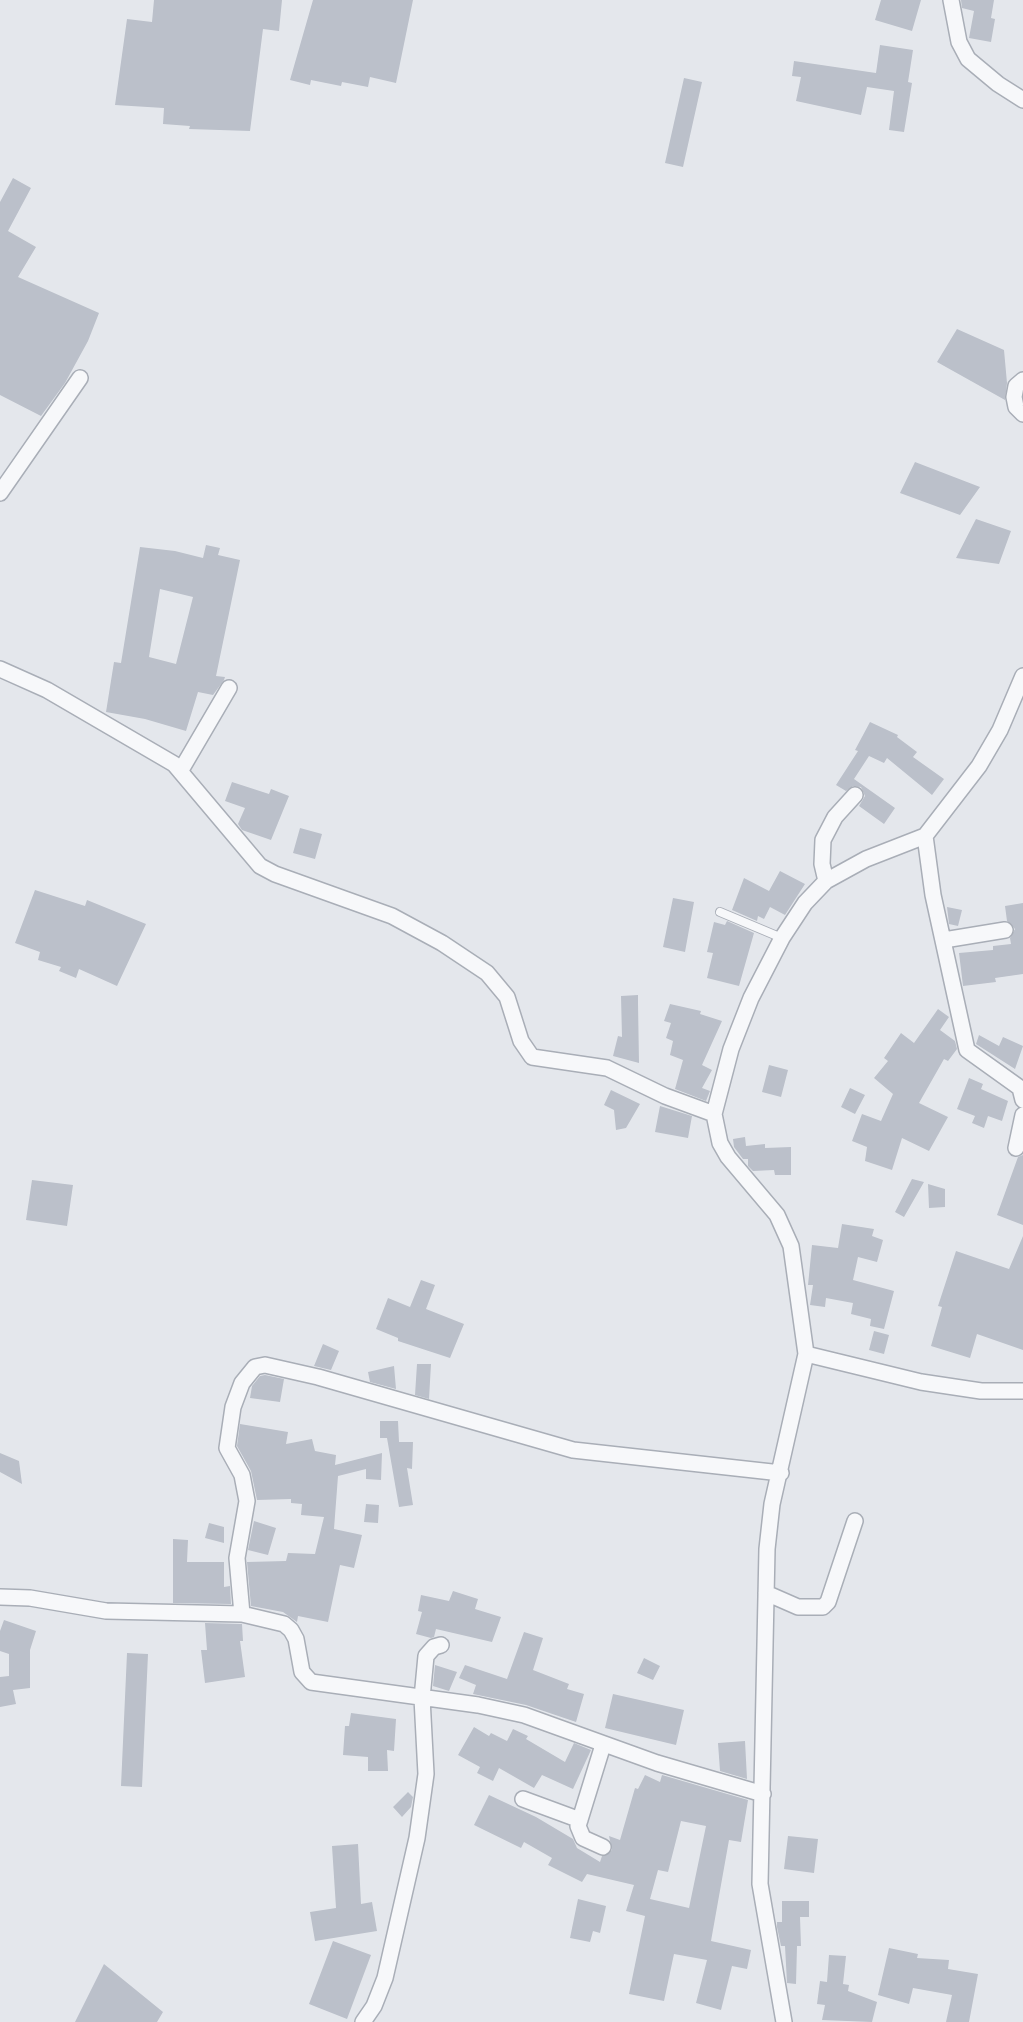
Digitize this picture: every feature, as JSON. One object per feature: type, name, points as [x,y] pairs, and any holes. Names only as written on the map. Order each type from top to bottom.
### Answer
[{"type":"street","points":[[951,0],[959,42],[968,59],[998,84],[1023,100]]},
{"type":"street","points":[[0,493],[80,378]]},
{"type":"street","points":[[1023,380],[1016,387],[1014,397],[1016,407],[1023,414]]},
{"type":"street","points":[[0,669],[47,690],[181,770],[260,866],[275,874],[392,915],[442,943],[487,973],[507,997],[521,1041],[532,1057],[607,1068],[665,1096],[714,1114]]},
{"type":"street","points":[[784,2022],[760,1884],[768,1528],[806,1354],[791,1246],[777,1215],[728,1157],[720,1143],[714,1114],[735,1039],[751,998],[782,938],[805,903],[826,881],[866,859],[925,836],[979,766],[1000,730],[1023,676]]},
{"type":"street","points":[[181,770],[229,688]]},
{"type":"street","points":[[826,881],[822,864],[823,840],[835,817],[855,795]]},
{"type":"street","points":[[925,836],[933,895],[967,1050],[1020,1088],[1023,1100]]},
{"type":"street","points":[[944,940],[1005,930]]},
{"type":"street","points":[[1016,1148],[1023,1115]]},
{"type":"street","points":[[806,1354],[921,1382],[981,1391],[1023,1391]]},
{"type":"street","points":[[242,1614],[237,1558],[247,1501],[242,1475],[227,1448],[233,1407],[242,1383],[255,1367],[266,1365],[318,1377],[573,1450],[781,1473]]},
{"type":"street","points":[[766,1593],[798,1607],[823,1607],[828,1602],[855,1521]]},
{"type":"street","points":[[0,1597],[30,1598],[106,1611],[242,1614],[284,1624],[296,1639],[302,1672],[311,1682],[524,1715],[603,1745],[763,1794]]},
{"type":"street","points":[[363,2022],[374,2006],[385,1977],[419,1829],[426,1774],[422,1698],[426,1656],[434,1647],[441,1645]]},
{"type":"street","points":[[603,1745],[578,1826],[583,1838],[603,1847]]},
{"type":"street","points":[[523,1799],[580,1820]]},
{"type":"lane","points":[[720,912],[782,938]]},
{"type":"building","points":[[154,0],[282,0],[279,31],[263,29],[250,131],[189,129],[190,126],[163,124],[164,108],[115,105],[127,19],[152,22]]},
{"type":"building","points":[[313,0],[413,0],[396,83],[370,77],[368,87],[342,82],[341,86],[311,80],[310,85],[290,80]]},
{"type":"building","points":[[881,0],[921,0],[912,31],[875,20]]},
{"type":"building","points":[[961,0],[994,0],[991,18],[995,19],[991,42],[969,38],[974,11],[962,8]]},
{"type":"building","points":[[880,45],[913,50],[908,82],[912,83],[904,132],[889,130],[894,91],[867,87],[861,115],[796,101],[801,77],[792,76],[794,61],[876,73]]},
{"type":"building","points":[[684,78],[702,82],[683,167],[665,163]]},
{"type":"building","points":[[13,178],[31,188],[8,231],[36,247],[18,277],[99,313],[88,341],[65,383],[41,416],[0,395],[0,202]]},
{"type":"building","points":[[957,329],[1004,350],[1007,383],[1005,400],[937,362]]},
{"type":"building","points":[[915,462],[980,487],[960,515],[900,493]]},
{"type":"building","points":[[976,519],[1011,531],[999,564],[956,558]]},
{"type":"building","points":[[206,545],[220,548],[218,555],[240,560],[216,676],[225,677],[224,680],[213,695],[198,692],[186,731],[145,719],[106,712],[114,662],[121,663],[140,547],[175,551],[203,558]],"holes":[[[160,589],[193,597],[176,664],[149,657]]]},
{"type":"building","points":[[870,722],[898,735],[897,737],[917,752],[913,757],[944,779],[932,795],[887,758],[884,763],[869,756],[854,779],[895,808],[884,824],[859,806],[865,796],[861,787],[853,786],[846,791],[836,785],[858,751],[855,750]]},
{"type":"building","points":[[232,782],[269,794],[271,789],[289,796],[271,840],[242,830],[238,824],[245,808],[225,801]]},
{"type":"building","points":[[300,828],[322,834],[315,859],[293,853]]},
{"type":"building","points":[[780,871],[805,884],[785,915],[770,907],[764,919],[758,916],[757,921],[732,910],[744,878],[769,891]]},
{"type":"building","points":[[35,890],[85,906],[87,900],[146,924],[117,986],[79,969],[76,978],[59,971],[61,967],[38,960],[40,952],[15,943]]},
{"type":"building","points":[[673,898],[694,902],[685,952],[663,947]]},
{"type":"building","points":[[1023,903],[1023,974],[995,978],[996,982],[963,986],[959,953],[993,950],[993,946],[1011,944],[1010,938],[1015,929],[1007,921],[1005,906]]},
{"type":"building","points":[[947,907],[962,910],[958,926],[949,924]]},
{"type":"building","points":[[727,921],[754,933],[739,986],[707,978],[713,953],[707,952],[714,922],[725,925]]},
{"type":"building","points":[[638,995],[639,1063],[613,1056],[618,1036],[622,1037],[621,996]]},
{"type":"building","points":[[670,1004],[701,1011],[700,1014],[722,1021],[702,1065],[712,1070],[702,1088],[710,1091],[706,1101],[675,1089],[683,1060],[670,1055],[673,1041],[666,1038],[671,1023],[664,1021]]},
{"type":"building","points":[[938,1009],[949,1017],[940,1030],[955,1041],[957,1049],[948,1061],[944,1059],[919,1103],[948,1117],[929,1151],[902,1138],[892,1170],[865,1161],[867,1147],[852,1141],[862,1114],[881,1121],[893,1094],[874,1078],[888,1061],[884,1058],[901,1033],[914,1043]]},
{"type":"building","points":[[979,1035],[999,1046],[1003,1037],[1023,1046],[1015,1069],[976,1044]]},
{"type":"building","points":[[769,1065],[788,1070],[781,1097],[762,1092]]},
{"type":"building","points":[[969,1078],[983,1084],[981,1089],[1008,1101],[1002,1121],[988,1116],[984,1128],[972,1123],[975,1116],[957,1109]]},
{"type":"building","points":[[850,1088],[865,1095],[855,1114],[841,1107]]},
{"type":"building","points":[[611,1090],[640,1104],[626,1128],[616,1130],[614,1110],[604,1105]]},
{"type":"building","points":[[660,1106],[692,1116],[688,1138],[655,1132]]},
{"type":"building","points":[[745,1137],[746,1146],[765,1144],[765,1148],[791,1147],[791,1175],[775,1175],[774,1170],[753,1171],[748,1166],[748,1159],[743,1159],[734,1147],[733,1139]]},
{"type":"building","points":[[1023,1155],[1023,1225],[997,1215],[1018,1157]]},
{"type":"building","points":[[912,1179],[924,1182],[904,1217],[895,1212]]},
{"type":"building","points":[[32,1180],[73,1185],[67,1226],[26,1220]]},
{"type":"building","points":[[928,1184],[945,1189],[945,1207],[929,1208]]},
{"type":"building","points":[[842,1224],[874,1229],[872,1236],[883,1240],[877,1262],[858,1257],[853,1280],[894,1291],[884,1329],[870,1326],[871,1319],[851,1314],[853,1303],[826,1298],[825,1307],[810,1305],[813,1285],[808,1285],[812,1245],[838,1248]]},
{"type":"building","points":[[1023,1236],[1023,1350],[977,1334],[970,1358],[931,1346],[942,1307],[938,1306],[956,1251],[1009,1269]]},
{"type":"building","points":[[421,1280],[435,1285],[426,1309],[464,1324],[450,1358],[398,1341],[398,1338],[376,1329],[388,1298],[410,1307]]},
{"type":"building","points":[[874,1331],[889,1335],[884,1354],[869,1350]]},
{"type":"building","points":[[323,1344],[339,1351],[331,1370],[314,1366]]},
{"type":"building","points":[[417,1364],[431,1364],[429,1399],[415,1395]]},
{"type":"building","points":[[394,1366],[396,1389],[370,1382],[368,1372]]},
{"type":"building","points":[[260,1376],[284,1379],[280,1402],[250,1398],[252,1386]]},
{"type":"building","points":[[380,1421],[398,1421],[399,1442],[413,1442],[412,1469],[407,1468],[413,1505],[399,1507],[387,1438],[380,1438]]},
{"type":"building","points":[[240,1424],[288,1432],[286,1444],[312,1439],[315,1451],[336,1455],[335,1465],[382,1453],[381,1480],[366,1479],[366,1469],[338,1476],[334,1529],[362,1535],[354,1568],[340,1565],[328,1622],[298,1616],[297,1622],[283,1612],[251,1606],[247,1562],[286,1561],[288,1553],[315,1554],[324,1517],[301,1515],[302,1504],[291,1503],[291,1499],[257,1500],[251,1471],[237,1446]]},
{"type":"building","points":[[0,1453],[19,1461],[22,1484],[0,1472]]},
{"type":"building","points":[[366,1504],[379,1505],[378,1523],[364,1522]]},
{"type":"building","points":[[254,1521],[276,1528],[268,1555],[248,1550]]},
{"type":"building","points":[[209,1523],[224,1527],[224,1543],[205,1538]]},
{"type":"building","points":[[173,1539],[188,1540],[187,1562],[224,1562],[224,1587],[230,1586],[231,1604],[173,1603]]},
{"type":"building","points":[[453,1591],[478,1599],[475,1609],[501,1617],[492,1642],[436,1629],[434,1637],[431,1638],[416,1634],[422,1612],[418,1611],[421,1595],[449,1601]]},
{"type":"building","points":[[4,1620],[36,1631],[30,1650],[30,1688],[13,1690],[16,1704],[0,1707],[0,1677],[9,1676],[9,1654],[0,1651],[0,1631]]},
{"type":"building","points":[[205,1623],[242,1624],[243,1641],[240,1641],[245,1677],[205,1683],[201,1650],[207,1650]]},
{"type":"building","points":[[524,1632],[543,1638],[533,1670],[569,1684],[567,1689],[584,1694],[576,1722],[526,1705],[473,1694],[476,1685],[459,1678],[465,1665],[507,1679]]},
{"type":"building","points":[[127,1653],[148,1654],[142,1787],[121,1786]]},
{"type":"building","points":[[644,1658],[660,1666],[653,1680],[637,1673]]},
{"type":"building","points":[[435,1665],[457,1672],[449,1691],[433,1686]]},
{"type":"building","points":[[613,1694],[684,1710],[676,1745],[605,1728]]},
{"type":"building","points":[[351,1713],[396,1719],[394,1751],[387,1750],[388,1771],[368,1771],[368,1757],[343,1755],[345,1726],[349,1726]]},
{"type":"building","points":[[474,1727],[489,1736],[491,1733],[507,1741],[513,1729],[528,1736],[526,1739],[565,1762],[574,1743],[591,1750],[573,1789],[542,1775],[534,1788],[499,1768],[493,1781],[477,1773],[480,1767],[458,1755]]},
{"type":"building","points":[[745,1741],[747,1779],[720,1771],[718,1743]]},
{"type":"building","points":[[645,1775],[660,1782],[662,1775],[748,1800],[741,1842],[729,1840],[711,1941],[751,1950],[747,1969],[732,1966],[721,2010],[696,2003],[707,1960],[674,1954],[664,2001],[629,1994],[645,1916],[626,1911],[634,1885],[587,1874],[582,1882],[548,1865],[552,1858],[524,1842],[521,1848],[474,1825],[489,1795],[536,1817],[573,1839],[577,1848],[600,1862],[602,1856],[612,1850],[609,1836],[620,1840],[635,1788],[638,1789]],"holes":[[[681,1821],[706,1826],[689,1908],[650,1899],[658,1870],[668,1872]]]},
{"type":"building","points":[[408,1792],[413,1797],[411,1807],[402,1817],[393,1807]]},
{"type":"building","points":[[788,1836],[818,1839],[814,1873],[784,1869]]},
{"type":"building","points":[[358,1844],[361,1904],[372,1902],[377,1931],[315,1941],[310,1912],[336,1908],[332,1846]]},
{"type":"building","points":[[578,1899],[606,1906],[600,1933],[593,1931],[590,1942],[570,1938]]},
{"type":"building","points":[[782,1901],[809,1901],[809,1917],[800,1917],[801,1946],[797,1946],[796,1984],[787,1983],[785,1946],[781,1946],[777,1927],[777,1922],[782,1922]]},
{"type":"building","points":[[333,1941],[371,1955],[347,2019],[309,2004]]},
{"type":"building","points":[[889,1948],[918,1954],[917,1958],[949,1960],[948,1969],[978,1974],[969,2022],[946,2022],[952,1995],[913,1988],[909,2004],[878,1995]]},
{"type":"building","points":[[829,1955],[846,1956],[843,1984],[849,1985],[848,1991],[877,2002],[872,2022],[822,2020],[825,2005],[817,2004],[820,1981],[827,1982]]},
{"type":"building","points":[[104,1964],[163,2012],[157,2022],[75,2022]]}]
